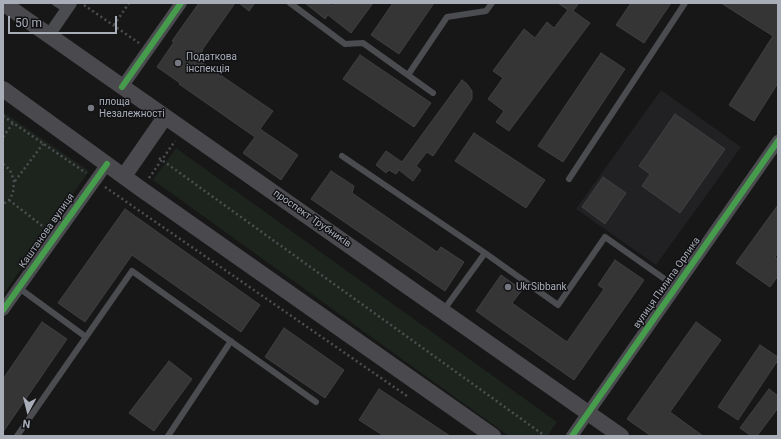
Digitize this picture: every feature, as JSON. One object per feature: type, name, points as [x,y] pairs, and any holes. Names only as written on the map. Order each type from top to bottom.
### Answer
[{"type":"main road","name":"проспект Трубників","points":[[3,3],[621,436]]},
{"type":"main road","points":[[3,90],[141,189],[493,436]]},
{"type":"main road","points":[[124,176],[165,117]]},
{"type":"street","points":[[122,87],[181,3]]},
{"type":"street","points":[[48,35],[68,7]]},
{"type":"street","name":"вулиця Пилипа Орлика","points":[[572,436],[778,141]]},
{"type":"street","name":"Каштанова вулиця","points":[[3,310],[107,164]]},
{"type":"lane","points":[[55,3],[68,7]]},
{"type":"lane","points":[[290,3],[345,44],[363,42],[433,93]]},
{"type":"lane","points":[[408,75],[447,17],[486,11],[492,3]]},
{"type":"lane","points":[[569,179],[686,3]]},
{"type":"lane","points":[[342,156],[485,253],[558,305],[605,237],[676,287]]},
{"type":"lane","points":[[443,311],[485,253]]},
{"type":"lane","points":[[17,436],[132,271],[316,402]]},
{"type":"lane","points":[[19,288],[86,337]]},
{"type":"lane","points":[[168,436],[231,341]]},
{"type":"path","points":[[82,3],[148,49]]},
{"type":"path","points":[[114,26],[129,3]]},
{"type":"path","points":[[3,116],[412,400]]},
{"type":"path","points":[[3,137],[14,123]]},
{"type":"path","points":[[131,204],[184,130]]},
{"type":"path","points":[[14,181],[43,144]]},
{"type":"path","points":[[159,158],[545,436]]},
{"type":"path","points":[[3,164],[10,170],[14,181],[13,193],[9,200],[3,204]]},
{"type":"path","points":[[9,200],[45,228],[61,228]]},
{"type":"shaded area","points":[[661,90],[741,147],[656,265],[576,209]]},
{"type":"shaded area","points":[[3,112],[89,171],[3,295]]},
{"type":"shaded area","points":[[176,148],[557,422],[547,436],[509,436],[153,180]]},
{"type":"building","points":[[199,3],[235,3],[197,59],[273,111],[260,129],[298,155],[281,180],[243,153],[255,137],[157,67],[174,42],[172,41]]},
{"type":"building","points":[[239,3],[255,3],[249,11]]},
{"type":"building","points":[[305,3],[329,3],[332,6],[334,3],[373,3],[351,33],[328,15],[325,19]]},
{"type":"building","points":[[393,3],[434,3],[399,54],[371,35]]},
{"type":"building","points":[[558,3],[579,3],[573,11],[590,23],[509,131],[496,122],[504,111],[488,99],[503,78],[493,71],[524,29],[535,38],[547,22],[554,28],[568,10]]},
{"type":"building","points":[[631,3],[671,3],[644,43],[616,25]]},
{"type":"building","points":[[721,3],[778,3],[778,83],[754,121],[729,105],[773,36]]},
{"type":"building","points":[[601,53],[625,69],[563,162],[538,146]]},
{"type":"building","points":[[360,55],[431,103],[414,127],[343,79]]},
{"type":"building","points":[[462,80],[472,91],[472,99],[433,156],[427,152],[416,166],[421,170],[413,181],[399,170],[396,174],[389,170],[386,173],[376,165],[386,151],[402,162]]},
{"type":"building","points":[[675,114],[725,149],[680,213],[642,186],[650,174],[639,166]]},
{"type":"building","points":[[474,133],[545,180],[526,208],[455,161]]},
{"type":"building","points":[[331,171],[354,186],[352,193],[437,252],[441,247],[464,262],[445,291],[311,199]]},
{"type":"building","points":[[603,177],[626,193],[605,224],[582,207]]},
{"type":"building","points":[[778,205],[778,253],[775,257],[778,260],[778,276],[770,287],[736,263]]},
{"type":"building","points":[[125,209],[260,305],[241,332],[132,255],[85,322],[58,303]]},
{"type":"building","points":[[615,260],[644,280],[574,380],[476,311],[501,275],[522,290],[512,303],[567,342],[604,289],[598,285]]},
{"type":"building","points":[[42,322],[67,339],[3,432],[3,379]]},
{"type":"building","points":[[696,322],[721,340],[670,412],[703,436],[651,436],[627,419]]},
{"type":"building","points":[[284,328],[344,370],[325,398],[265,357]]},
{"type":"building","points":[[760,345],[778,357],[778,360],[738,420],[718,407]]},
{"type":"building","points":[[169,361],[192,379],[154,431],[129,413]]},
{"type":"building","points":[[379,389],[450,436],[384,436],[359,420]]},
{"type":"building","points":[[769,389],[778,396],[778,408],[757,436],[751,436],[740,428]]},
{"type":"cycle path","points":[[122,87],[181,3]]},
{"type":"cycle path","points":[[572,436],[778,141]]},
{"type":"cycle path","points":[[3,310],[107,164]]},
{"type":"place","name":"Податкова інспекція","points":[[178,63]]},
{"type":"place","name":"площа Незалежності","points":[[91,108]]},
{"type":"place","name":"UkrSibbank","points":[[508,287]]}]
